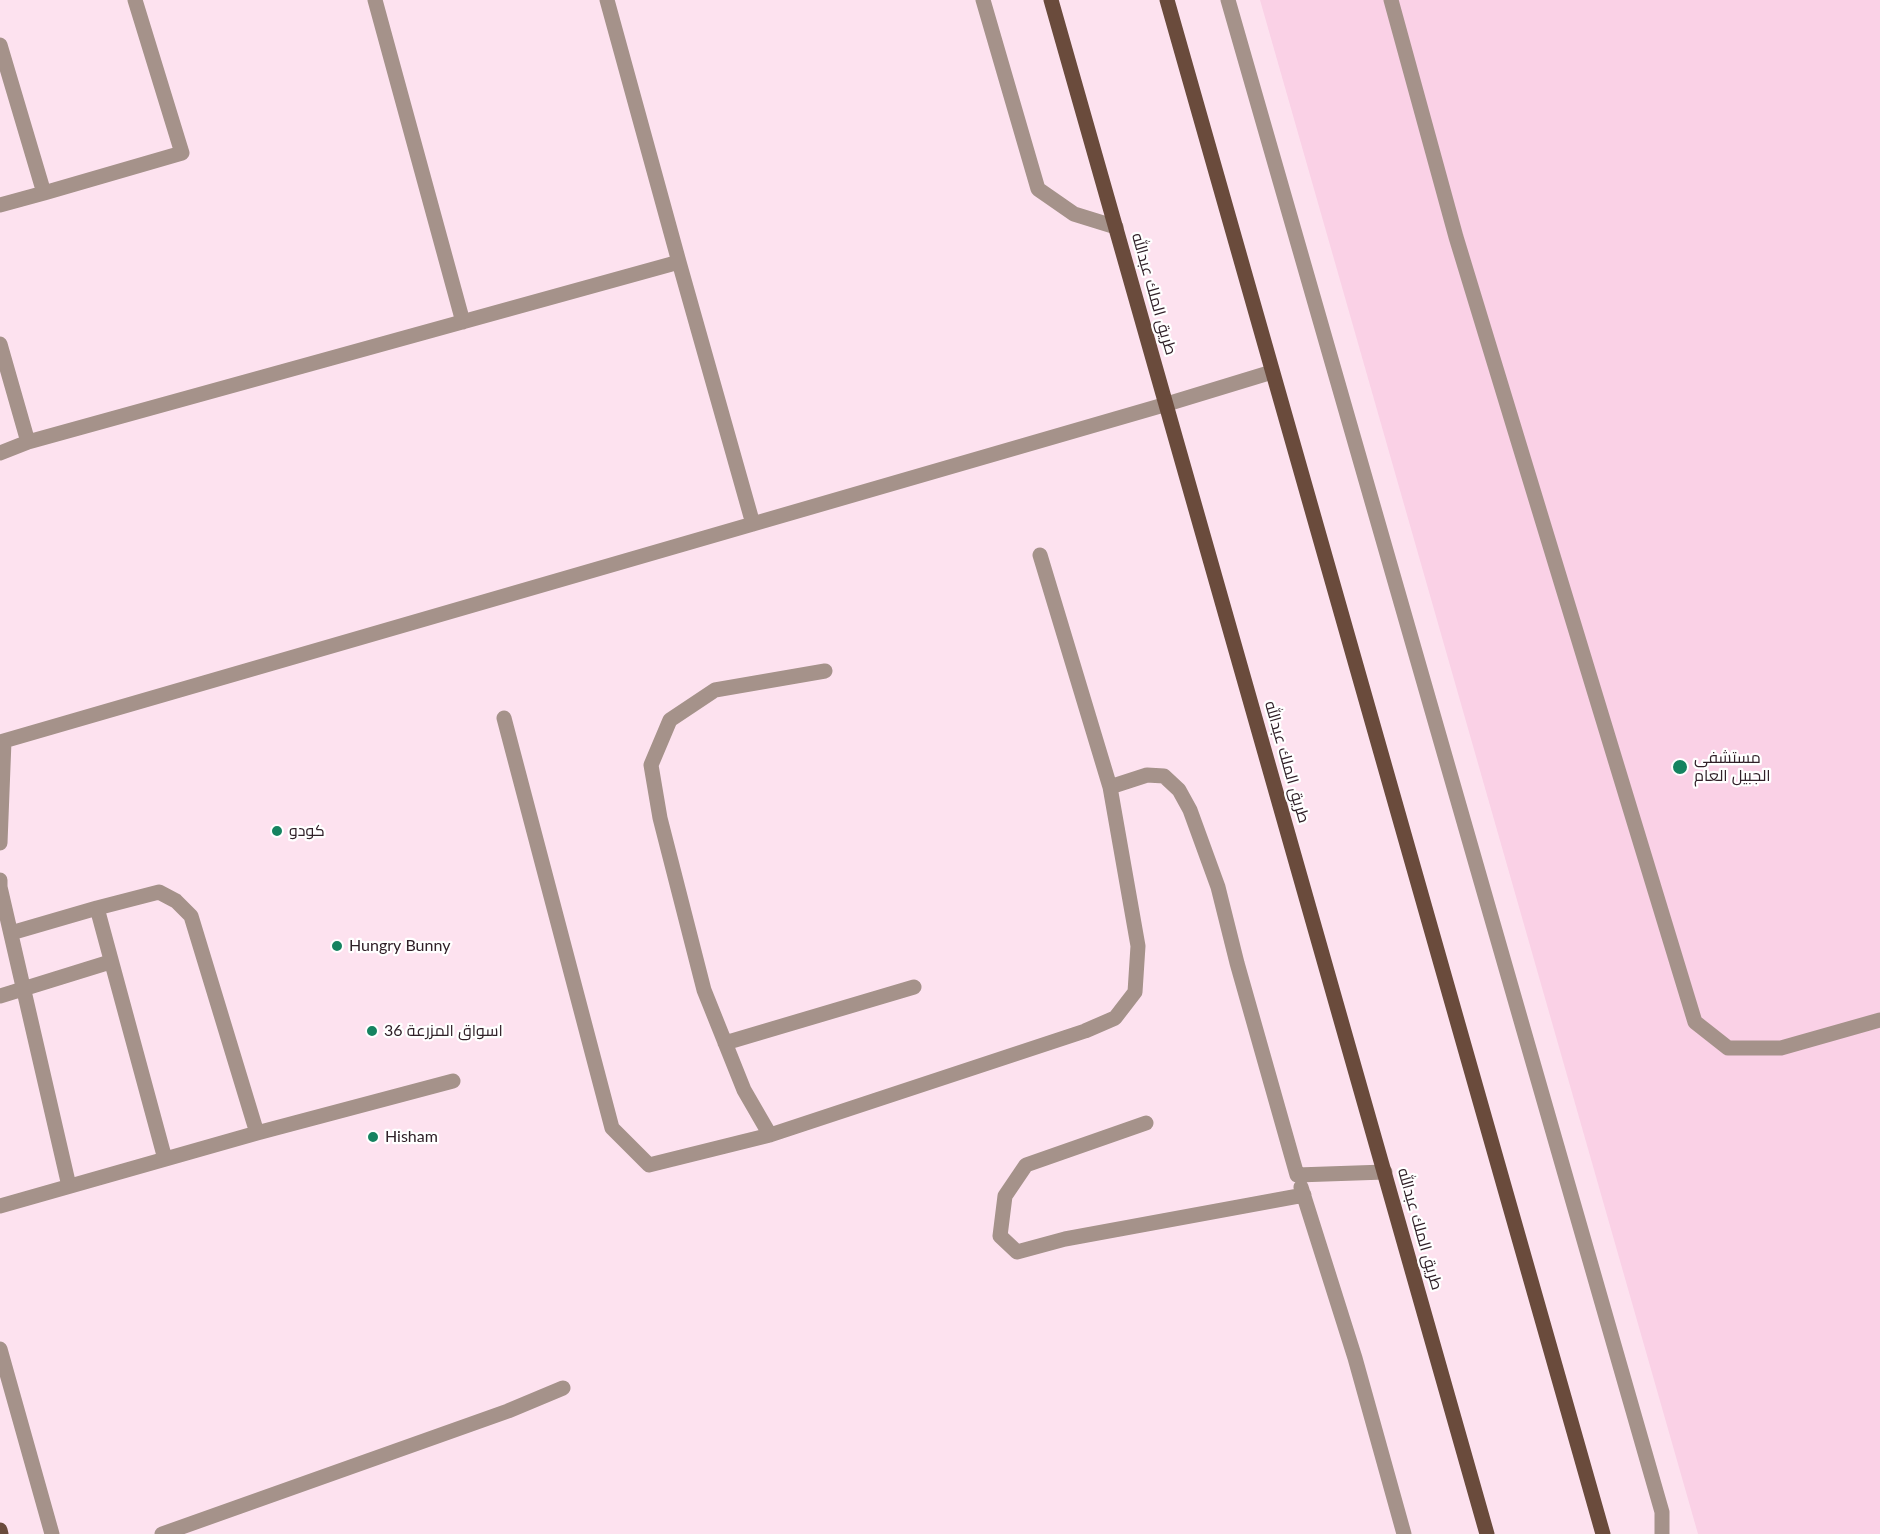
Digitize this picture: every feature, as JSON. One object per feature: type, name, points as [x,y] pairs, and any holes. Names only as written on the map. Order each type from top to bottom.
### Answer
[{"type":"main road","name":"طريق الملك عبدالله","points":[[1051,0],[1487,1534]]},
{"type":"main road","points":[[1167,0],[1603,1534]]},
{"type":"main road","points":[[0,1530],[1,1534]]},
{"type":"street","points":[[0,205],[182,153],[135,0]]},
{"type":"street","points":[[375,0],[463,322]]},
{"type":"street","points":[[607,0],[753,524]]},
{"type":"street","points":[[983,0],[1038,189],[1074,214],[1116,227]]},
{"type":"street","points":[[1228,0],[1659,1500],[1662,1512],[1662,1534]]},
{"type":"street","points":[[1391,0],[1456,237],[1695,1022],[1728,1048],[1781,1048],[1880,1020]]},
{"type":"street","points":[[0,45],[6,85],[44,193]]},
{"type":"street","points":[[0,453],[28,442],[679,262]]},
{"type":"street","points":[[0,344],[28,442]]},
{"type":"street","points":[[0,843],[2,741],[1272,372]]},
{"type":"street","points":[[504,718],[612,1128],[649,1165],[770,1135],[1085,1031],[1115,1018],[1135,992],[1138,946],[1110,787],[1040,555]]},
{"type":"street","points":[[770,1135],[744,1090],[704,990],[660,818],[651,765],[670,720],[715,690],[825,671]]},
{"type":"street","points":[[1110,787],[1147,775],[1164,776],[1179,790],[1190,810],[1218,887],[1240,975],[1298,1176],[1355,1358],[1404,1534]]},
{"type":"street","points":[[0,880],[69,1186]]},
{"type":"street","points":[[11,933],[159,892],[176,901],[191,916],[257,1133]]},
{"type":"street","points":[[97,908],[165,1159]]},
{"type":"street","points":[[0,996],[110,962]]},
{"type":"street","points":[[725,1043],[914,987]]},
{"type":"street","points":[[0,1206],[257,1133],[453,1081]]},
{"type":"street","points":[[1146,1123],[1026,1165],[1005,1196],[1000,1236],[1017,1252],[1065,1239],[1304,1195]]},
{"type":"street","points":[[1298,1176],[1385,1172]]},
{"type":"street","points":[[0,1350],[52,1534]]},
{"type":"street","points":[[162,1534],[508,1412],[563,1388]]},
{"type":"shaded area","name":"مستشفى الجبيل العام","points":[[1260,0],[1880,0],[1880,1534],[1698,1534]]},
{"type":"place","name":"مستشفى الجبيل العام","points":[[1680,767]]},
{"type":"place","name":"كودو","points":[[277,831]]},
{"type":"place","name":"Hungry Bunny","points":[[337,946]]},
{"type":"place","name":"اسواق المزرعة 36","points":[[372,1031]]},
{"type":"place","name":"Hisham","points":[[373,1137]]}]
